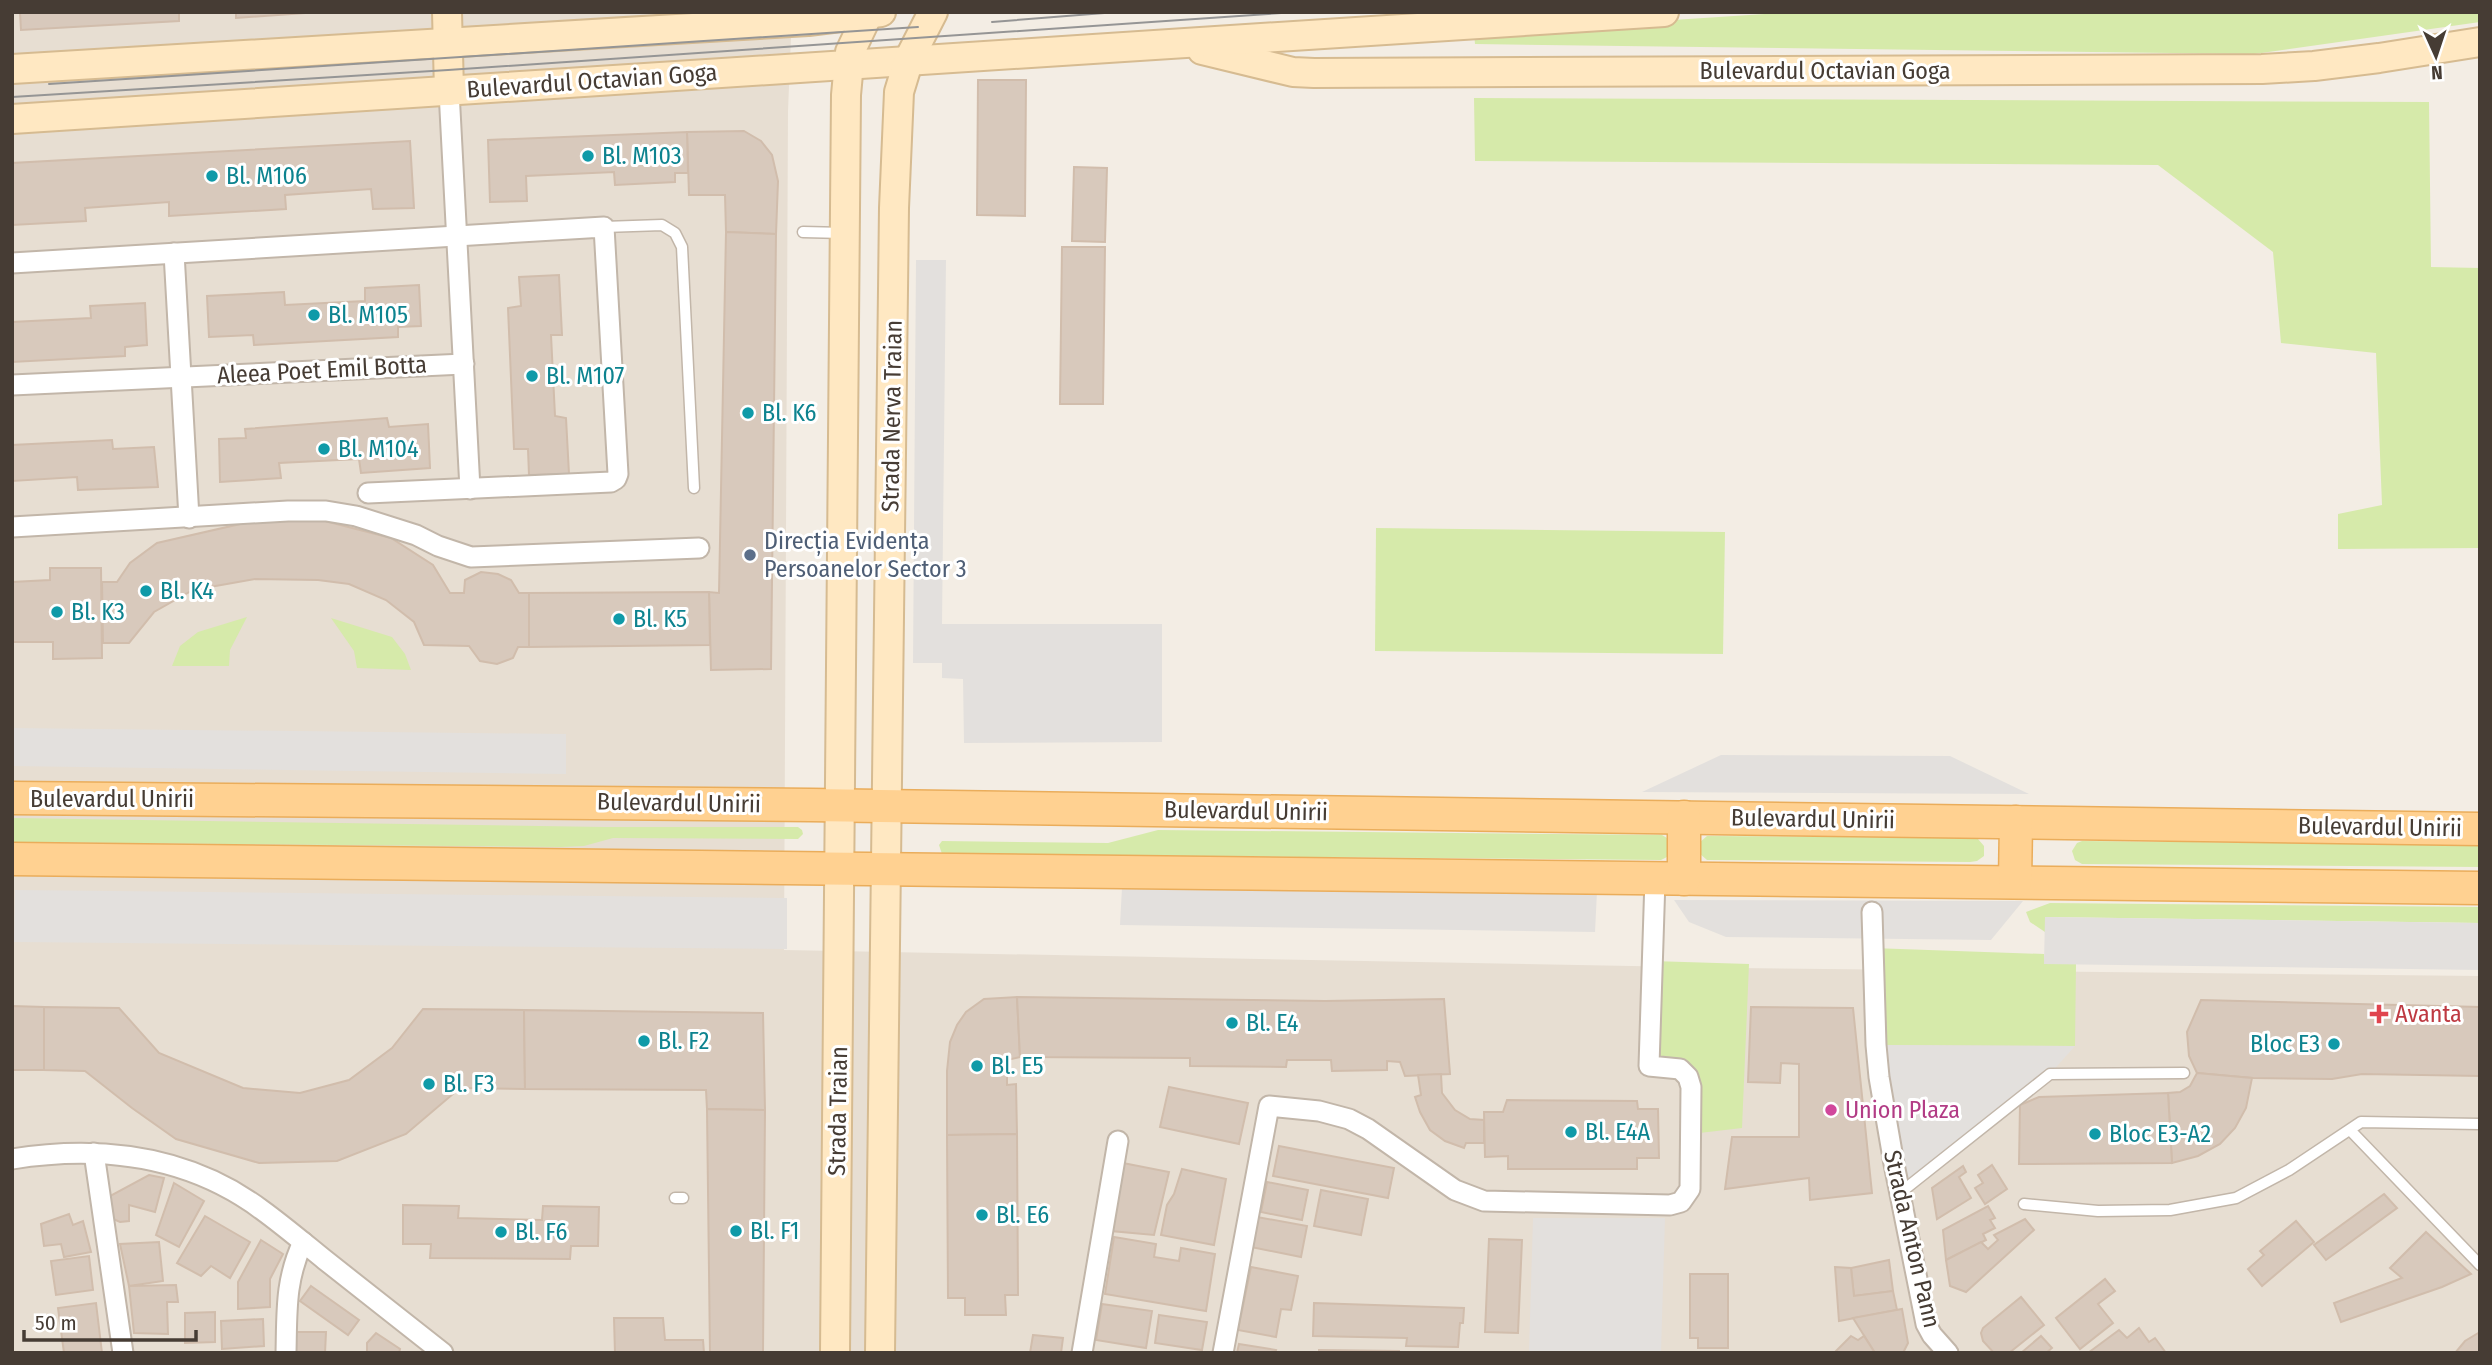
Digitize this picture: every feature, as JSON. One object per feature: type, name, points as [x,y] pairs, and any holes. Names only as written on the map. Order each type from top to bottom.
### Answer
[{"type":"main road","points":[[447,12],[449,91]]},
{"type":"main road","name":"Strada Nerva Traian","points":[[887,869],[894,195],[898,106],[909,60],[933,12]]},
{"type":"main road","name":"Bulevardul Octavian Goga","points":[[12,119],[1662,12]]},
{"type":"main road","name":"Bulevardul Octavian Goga","points":[[12,69],[808,21],[873,13]]},
{"type":"main road","name":"Strada Nerva Traian","points":[[841,869],[848,64],[854,42],[873,13]]},
{"type":"main road","name":"Bulevardul Octavian Goga","points":[[1172,43],[1293,72],[1314,73],[2262,69],[2353,61],[2480,42]]},
{"type":"main road","name":"Bulevardul Unirii","points":[[12,798],[841,805],[2480,829]]},
{"type":"main road","points":[[1669,879],[1684,817]]},
{"type":"main road","points":[[2015,882],[2016,822]]},
{"type":"main road","points":[[12,859],[2480,888]]},
{"type":"main road","name":"Strada Traian","points":[[835,1353],[841,869]]},
{"type":"main road","name":"Strada Traian","points":[[880,1353],[887,869]]},
{"type":"street","name":"Aleea Poet Emil Botta","points":[[449,91],[470,489]]},
{"type":"street","points":[[12,263],[604,227],[618,474],[616,480],[368,493]]},
{"type":"street","name":"Aleea Poet Emil Botta","points":[[174,253],[189,517]]},
{"type":"street","name":"Aleea Poet Emil Botta","points":[[12,385],[464,363]]},
{"type":"street","points":[[12,527],[326,511],[394,527],[471,557],[699,548]]},
{"type":"street","points":[[1223,1353],[1269,1107],[1319,1111],[1349,1119],[1368,1129],[1455,1190],[1484,1201],[1670,1205],[1681,1202],[1690,1189],[1691,1087],[1688,1077],[1680,1069],[1649,1066],[1669,879]]},
{"type":"street","name":"Strada Anton Pann","points":[[1872,912],[1876,1045],[1899,1194],[1926,1324],[1940,1350]]},
{"type":"street","points":[[1082,1353],[1118,1141]]},
{"type":"street","points":[[12,1159],[65,1153],[135,1156],[179,1167],[205,1178],[261,1209],[443,1353]]},
{"type":"street","points":[[94,1153],[122,1353]]},
{"type":"street","points":[[286,1353],[287,1288],[303,1242]]},
{"type":"lane","points":[[604,227],[662,225],[670,228],[680,240],[694,488]]},
{"type":"lane","points":[[803,232],[845,233]]},
{"type":"lane","points":[[1899,1194],[2050,1074],[2184,1073]]},
{"type":"lane","points":[[2024,1204],[2098,1211],[2170,1210],[2235,1198],[2289,1170],[2361,1122],[2480,1124]]},
{"type":"lane","points":[[2350,1130],[2480,1265]]},
{"type":"shaded area","points":[[12,12],[792,12],[788,111],[784,950],[1739,968],[2480,976],[2480,1353],[12,1353]]},
{"type":"shaded area","points":[[916,260],[946,260],[942,624],[1162,624],[1162,742],[964,743],[963,679],[942,678],[942,663],[913,663]]},
{"type":"shaded area","points":[[12,728],[566,734],[566,774],[12,766]]},
{"type":"shaded area","points":[[1721,755],[1950,756],[2029,794],[1642,792]]},
{"type":"shaded area","points":[[1122,888],[1597,891],[1595,932],[1120,925]]},
{"type":"shaded area","points":[[15,890],[787,898],[787,949],[14,942]]},
{"type":"shaded area","points":[[1674,900],[2023,901],[1991,940],[1726,937],[1689,922]]},
{"type":"shaded area","points":[[2045,917],[2480,923],[2480,970],[2044,964]]},
{"type":"shaded area","points":[[1876,1045],[2075,1046],[2050,1074],[1899,1194]]},
{"type":"shaded area","points":[[1533,1218],[1665,1218],[1661,1353],[1529,1351]]},
{"type":"green space","points":[[1795,12],[2480,12],[2480,22],[2254,54],[1475,44],[1474,33]]},
{"type":"green space","points":[[1474,98],[2429,102],[2431,267],[2480,268],[2480,548],[2338,549],[2338,514],[2382,505],[2376,353],[2281,343],[2273,252],[2158,165],[1475,161]]},
{"type":"green space","points":[[1376,528],[1725,532],[1723,654],[1375,651]]},
{"type":"green space","points":[[247,617],[230,650],[229,666],[172,666],[180,646],[198,632]]},
{"type":"green space","points":[[331,618],[392,637],[405,654],[411,670],[357,668],[354,651]]},
{"type":"green space","points":[[12,818],[604,827],[798,827],[803,834],[798,839],[613,838],[584,846],[561,847],[12,842]]},
{"type":"green space","points":[[1158,830],[1662,835],[1672,841],[1671,855],[1661,860],[942,854],[939,845],[942,841],[1108,843]]},
{"type":"green space","points":[[1707,836],[1969,838],[1978,839],[1984,846],[1984,856],[1970,862],[1707,860],[1699,853],[1699,843]]},
{"type":"green space","points":[[2077,843],[2480,845],[2480,867],[2082,864],[2075,860],[2072,851]]},
{"type":"green space","points":[[2050,903],[2480,907],[2480,923],[2045,917],[2045,932],[2030,922],[2026,912]]},
{"type":"green space","points":[[1872,948],[2044,954],[2045,964],[2076,964],[2075,1046],[1876,1045]]},
{"type":"green space","points":[[1652,961],[1749,964],[1742,1128],[1691,1134],[1688,1077],[1649,1066]]},
{"type":"building","points":[[20,12],[179,12],[179,21],[21,30]]},
{"type":"building","points":[[236,12],[319,12],[236,18]]},
{"type":"building","points":[[978,80],[1026,80],[1025,216],[977,215]]},
{"type":"building","points":[[744,131],[761,141],[772,155],[778,181],[776,234],[726,232],[725,195],[689,195],[687,132]]},
{"type":"building","name":"Bl. M103","points":[[687,132],[688,173],[675,173],[675,182],[615,185],[614,172],[526,176],[527,201],[490,202],[488,140]]},
{"type":"building","name":"Bl. M106","points":[[410,141],[414,208],[373,209],[371,189],[285,195],[286,209],[169,216],[169,202],[85,208],[86,221],[12,225],[12,163]]},
{"type":"building","points":[[1074,167],[1107,168],[1105,242],[1072,241]]},
{"type":"building","name":"Bl. K6","points":[[726,232],[776,234],[771,669],[711,670],[709,592],[719,593]]},
{"type":"building","points":[[1062,247],[1105,247],[1103,404],[1060,404]]},
{"type":"building","name":"Bl. M107","points":[[559,275],[562,335],[551,335],[555,416],[566,418],[569,474],[529,475],[528,449],[514,449],[508,308],[521,306],[519,277]]},
{"type":"building","name":"Bl. M105","points":[[419,285],[421,326],[398,327],[398,337],[254,345],[253,335],[209,337],[207,296],[284,292],[285,305],[365,301],[365,288]]},
{"type":"building","points":[[145,303],[147,345],[125,347],[125,356],[12,362],[12,322],[91,318],[90,306]]},
{"type":"building","name":"Bl. M104","points":[[387,418],[389,427],[428,424],[430,468],[361,473],[359,459],[279,463],[281,478],[220,482],[219,439],[246,438],[245,429]]},
{"type":"building","points":[[112,440],[113,449],[154,447],[158,487],[78,490],[77,477],[12,481],[12,445]]},
{"type":"building","name":"Bl. K4","points":[[262,519],[325,521],[391,538],[433,565],[450,593],[464,593],[465,580],[481,572],[498,574],[511,580],[519,593],[529,593],[529,647],[518,647],[513,658],[497,664],[480,661],[469,646],[424,645],[414,622],[386,600],[349,584],[318,580],[255,579],[193,590],[154,612],[129,643],[103,643],[102,582],[117,582],[130,563],[157,543]]},
{"type":"building","name":"Bl. K3","points":[[50,568],[101,568],[102,658],[53,659],[53,642],[12,642],[12,582],[50,580]]},
{"type":"building","name":"Bl. K5","points":[[709,592],[710,645],[529,647],[529,593]]},
{"type":"building","name":"Bl. E5","points":[[1017,997],[1020,1057],[1007,1060],[1007,1085],[1016,1084],[1017,1134],[947,1135],[947,1071],[950,1042],[957,1025],[966,1012],[984,999]]},
{"type":"building","name":"Bl. E4","points":[[1017,997],[1325,1001],[1444,999],[1450,1074],[1405,1076],[1400,1062],[1387,1061],[1387,1070],[1332,1071],[1331,1060],[1287,1060],[1286,1067],[1190,1066],[1190,1058],[1020,1057]]},
{"type":"building","name":"Bloc E3","points":[[2201,1000],[2480,1007],[2480,1076],[2362,1074],[2332,1079],[2252,1078],[2197,1073],[2189,1056],[2187,1032]]},
{"type":"building","points":[[12,1006],[44,1007],[44,1070],[12,1070]]},
{"type":"building","name":"Bl. F3","points":[[44,1007],[119,1008],[159,1053],[243,1088],[300,1093],[349,1080],[392,1048],[423,1009],[524,1010],[525,1089],[460,1088],[406,1134],[337,1161],[259,1163],[176,1139],[85,1071],[44,1070]]},
{"type":"building","name":"Union Plaza","points":[[1751,1007],[1853,1008],[1872,1193],[1810,1200],[1809,1178],[1725,1189],[1732,1137],[1799,1137],[1799,1064],[1781,1063],[1780,1083],[1748,1082]]},
{"type":"building","name":"Bl. F2","points":[[524,1010],[763,1013],[765,1110],[707,1109],[706,1090],[525,1089]]},
{"type":"building","points":[[2197,1073],[2252,1078],[2246,1108],[2235,1128],[2220,1144],[2198,1156],[2172,1163],[2168,1093],[2180,1092],[2190,1086]]},
{"type":"building","points":[[1441,1074],[1442,1093],[1455,1110],[1470,1119],[1484,1120],[1484,1143],[1466,1143],[1464,1148],[1445,1141],[1430,1130],[1415,1097],[1421,1095],[1418,1075]]},
{"type":"building","points":[[1169,1087],[1248,1103],[1239,1144],[1160,1127]]},
{"type":"building","name":"Bloc E3-A2","points":[[2168,1093],[2172,1163],[2019,1164],[2020,1105],[2039,1097]]},
{"type":"building","name":"Bl. E4A","points":[[1507,1100],[1637,1101],[1638,1109],[1658,1109],[1659,1158],[1637,1158],[1637,1169],[1508,1169],[1508,1156],[1485,1157],[1484,1112],[1503,1112]]},
{"type":"building","name":"Bl. F1","points":[[707,1109],[765,1110],[763,1353],[710,1353]]},
{"type":"building","name":"Bl. E6","points":[[1017,1134],[1018,1295],[1005,1295],[1006,1315],[965,1315],[965,1298],[948,1298],[947,1135]]},
{"type":"building","points":[[1279,1146],[1394,1168],[1388,1198],[1273,1176]]},
{"type":"building","points":[[1123,1163],[1169,1172],[1154,1235],[1111,1231]]},
{"type":"building","points":[[1992,1165],[2007,1189],[1985,1204],[1975,1188],[1983,1183],[1978,1175]]},
{"type":"building","points":[[1963,1166],[1966,1172],[1959,1177],[1971,1198],[1937,1219],[1932,1188]]},
{"type":"building","points":[[1182,1169],[1226,1179],[1214,1245],[1161,1235],[1167,1205],[1174,1194]]},
{"type":"building","points":[[149,1175],[164,1178],[155,1212],[129,1205],[129,1221],[120,1222],[111,1218],[110,1196]]},
{"type":"building","points":[[1267,1182],[1308,1190],[1302,1220],[1261,1212]]},
{"type":"building","points":[[174,1183],[204,1201],[179,1247],[156,1235]]},
{"type":"building","points":[[1321,1190],[1368,1199],[1361,1235],[1314,1226]]},
{"type":"building","points":[[2384,1194],[2397,1208],[2326,1260],[2314,1245]]},
{"type":"building","name":"Bl. F6","points":[[403,1205],[459,1206],[458,1218],[542,1220],[543,1206],[599,1207],[598,1246],[571,1246],[570,1259],[430,1258],[431,1244],[403,1244]]},
{"type":"building","points":[[1988,1206],[1995,1218],[1990,1220],[1995,1228],[1983,1234],[1986,1240],[1946,1260],[1943,1230]]},
{"type":"building","points":[[69,1214],[73,1225],[83,1221],[91,1252],[64,1257],[61,1244],[44,1246],[41,1224]]},
{"type":"building","points":[[205,1216],[250,1242],[230,1278],[211,1266],[201,1276],[177,1263]]},
{"type":"building","points":[[1257,1217],[1307,1226],[1301,1257],[1251,1247]]},
{"type":"building","points":[[2025,1219],[2034,1230],[1966,1292],[1950,1286],[1946,1260],[1981,1242],[1988,1249],[1998,1240],[1994,1235]]},
{"type":"building","points":[[2296,1221],[2314,1242],[2262,1286],[2248,1269],[2264,1255],[2260,1251]]},
{"type":"building","points":[[2426,1232],[2471,1274],[2442,1287],[2341,1322],[2334,1303],[2402,1278],[2390,1268]]},
{"type":"building","points":[[1114,1237],[1156,1244],[1154,1257],[1179,1261],[1181,1248],[1215,1254],[1206,1311],[1105,1294]]},
{"type":"building","points":[[1489,1239],[1522,1240],[1518,1333],[1485,1332]]},
{"type":"building","points":[[261,1240],[283,1254],[270,1279],[270,1307],[238,1309],[238,1282]]},
{"type":"building","points":[[159,1242],[163,1281],[129,1286],[120,1244]]},
{"type":"building","points":[[89,1256],[93,1290],[56,1295],[51,1261]]},
{"type":"building","points":[[1889,1260],[1893,1291],[1854,1296],[1851,1268]]},
{"type":"building","points":[[1251,1267],[1298,1276],[1291,1310],[1281,1309],[1276,1337],[1238,1330]]},
{"type":"building","points":[[1835,1267],[1851,1268],[1854,1296],[1893,1291],[1897,1310],[1839,1321]]},
{"type":"building","points":[[1690,1274],[1728,1274],[1728,1348],[1698,1348],[1698,1338],[1690,1338]]},
{"type":"building","points":[[2105,1279],[2115,1291],[2098,1304],[2113,1323],[2080,1349],[2056,1318]]},
{"type":"building","points":[[176,1285],[178,1302],[167,1302],[168,1334],[134,1333],[129,1286]]},
{"type":"building","points":[[311,1286],[359,1320],[348,1335],[300,1301]]},
{"type":"building","points":[[2021,1297],[2044,1325],[2009,1353],[1994,1353],[1983,1341],[1983,1328]]},
{"type":"building","points":[[96,1303],[102,1353],[64,1353],[58,1308]]},
{"type":"building","points":[[1314,1303],[1464,1308],[1458,1347],[1406,1346],[1407,1338],[1313,1336]]},
{"type":"building","points":[[1102,1304],[1152,1311],[1146,1348],[1096,1340]]},
{"type":"building","points":[[1902,1309],[1908,1343],[1903,1353],[1875,1353],[1853,1318]]},
{"type":"building","points":[[215,1312],[215,1342],[185,1343],[185,1313]]},
{"type":"building","points":[[1159,1315],[1207,1322],[1202,1350],[1155,1343]]},
{"type":"building","points":[[614,1318],[663,1318],[665,1340],[703,1340],[704,1353],[615,1353]]},
{"type":"building","points":[[263,1319],[264,1346],[222,1349],[221,1321]]},
{"type":"building","points":[[2139,1328],[2149,1342],[2155,1338],[2166,1353],[2088,1353],[2119,1330],[2127,1338]]},
{"type":"building","points":[[296,1332],[326,1332],[325,1353],[295,1353]]},
{"type":"building","points":[[2480,1332],[2480,1353],[2455,1353],[2465,1341]]},
{"type":"building","points":[[376,1333],[400,1349],[399,1353],[367,1353],[367,1343]]},
{"type":"building","points":[[1033,1335],[1063,1338],[1061,1353],[1030,1353]]},
{"type":"building","points":[[1851,1336],[1858,1340],[1864,1336],[1875,1353],[1834,1353]]},
{"type":"building","points":[[2041,1336],[2052,1348],[2046,1353],[2021,1353]]},
{"type":"building","points":[[1239,1344],[1276,1350],[1275,1353],[1237,1353]]},
{"type":"building","points":[[1319,1350],[1399,1351],[1399,1353],[1319,1353]]},
{"type":"tram line","points":[[992,22],[1117,12]]},
{"type":"tram line","points":[[12,97],[1296,12]]},
{"type":"tram line","points":[[49,84],[918,27]]},
{"type":"place","name":"Bl. M103","points":[[588,156]]},
{"type":"place","name":"Bl. M106","points":[[212,176]]},
{"type":"place","name":"Bl. M105","points":[[314,315]]},
{"type":"place","name":"Bl. M107","points":[[532,376]]},
{"type":"place","name":"Bl. K6","points":[[748,413]]},
{"type":"place","name":"Bl. M104","points":[[324,449]]},
{"type":"place","name":"Direcția Evidența Persoanelor Sector 3","points":[[750,555]]},
{"type":"place","name":"Bl. K4","points":[[146,591]]},
{"type":"place","name":"Bl. K3","points":[[57,612]]},
{"type":"place","name":"Bl. K5","points":[[619,619]]},
{"type":"place","name":"Avanta","points":[[2379,1014]]},
{"type":"place","name":"Bl. E4","points":[[1232,1023]]},
{"type":"place","name":"Bl. F2","points":[[644,1041]]},
{"type":"place","name":"Bloc E3","points":[[2334,1044]]},
{"type":"place","name":"Bl. E5","points":[[977,1066]]},
{"type":"place","name":"Bl. F3","points":[[429,1084]]},
{"type":"place","name":"Union Plaza","points":[[1831,1110]]},
{"type":"place","name":"Bl. E4A","points":[[1571,1132]]},
{"type":"place","name":"Bloc E3-A2","points":[[2095,1134]]},
{"type":"place","name":"Bl. E6","points":[[982,1215]]},
{"type":"place","name":"Bl. F1","points":[[736,1231]]},
{"type":"place","name":"Bl. F6","points":[[501,1232]]}]
